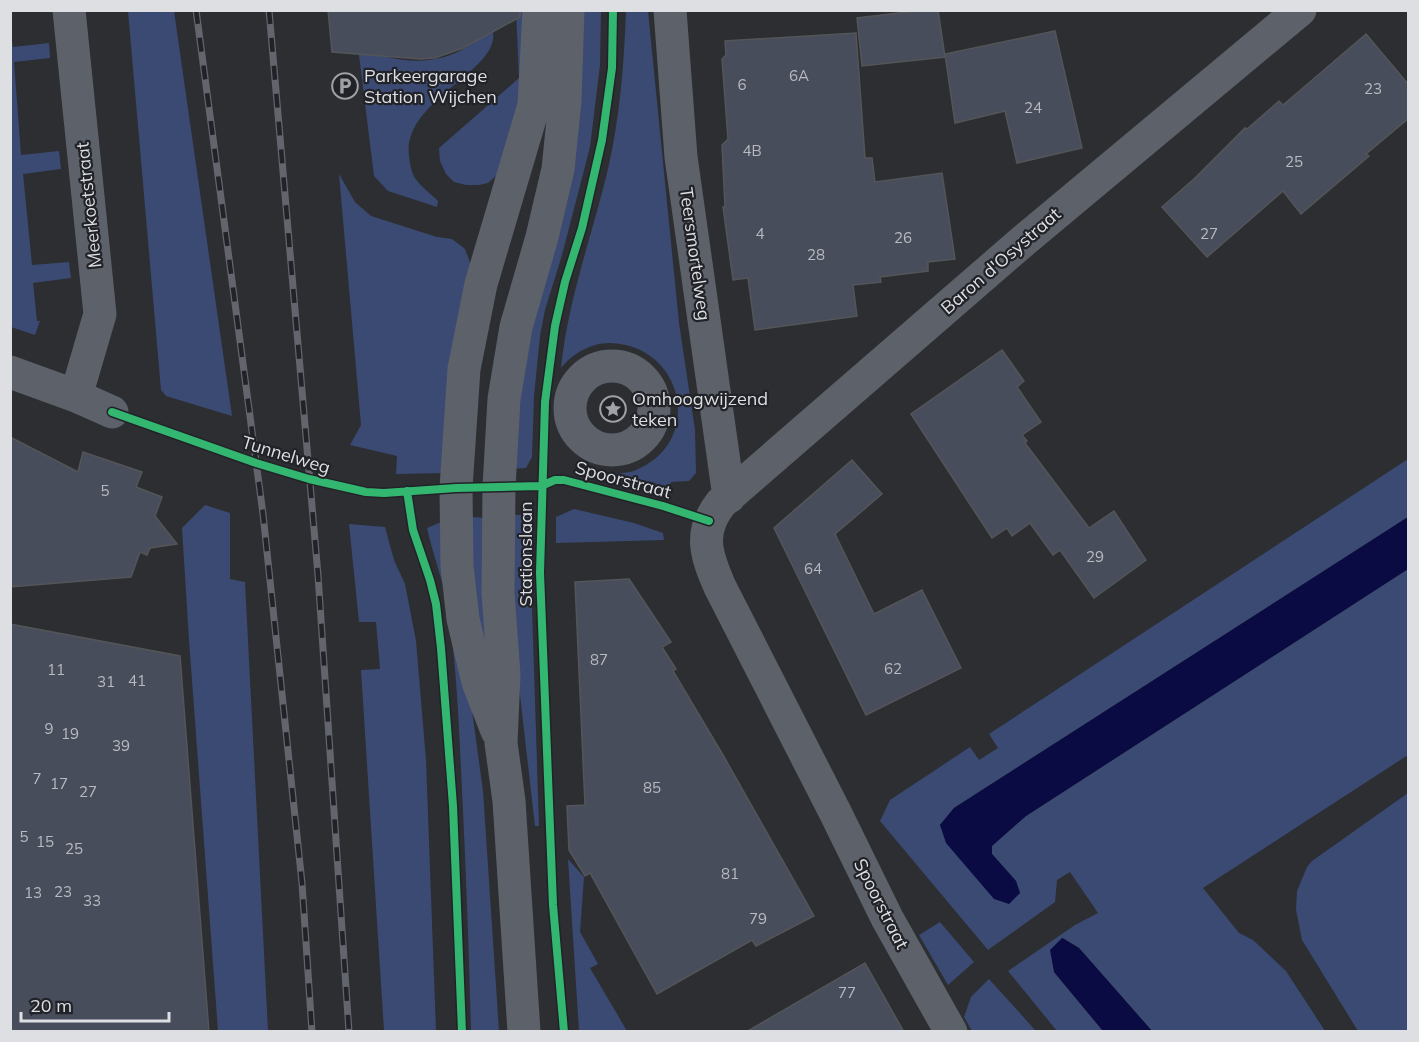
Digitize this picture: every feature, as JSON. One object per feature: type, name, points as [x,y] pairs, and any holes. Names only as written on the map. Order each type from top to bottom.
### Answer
[{"type":"street","name":"Meerkoetstraat","points":[[69,10],[100,314],[76,396]]},
{"type":"street","name":"Stationslaan","points":[[501,743],[478,682],[463,618],[457,566],[456,488],[464,369],[481,284],[534,105],[540,10]]},
{"type":"street","name":"Stationslaan","points":[[524,1032],[509,801],[501,743],[504,675],[498,593],[499,498],[504,399],[516,327],[542,237],[558,170],[565,101],[568,10]]},
{"type":"street","name":"Teersmortelweg","points":[[670,10],[681,157],[719,509]]},
{"type":"street","name":"Baron d'Osystraat","points":[[719,509],[1022,242],[1300,10]]},
{"type":"street","points":[[10,372],[112,412]]},
{"type":"street","name":"Spoorstraat","points":[[719,509],[706,537],[707,553],[720,586],[887,918],[951,1032]]},
{"type":"shaded area","points":[[128,11],[174,11],[232,416],[166,396],[161,390]]},
{"type":"shaded area","points":[[516,11],[526,11],[518,110],[497,175],[488,183],[479,185],[454,182],[446,174],[440,161],[439,148],[519,78]]},
{"type":"shaded area","points":[[580,11],[601,11],[600,65],[590,147],[545,310],[540,336],[534,396],[532,457],[526,468],[511,469],[514,390]]},
{"type":"shaded area","points":[[626,11],[648,11],[679,323],[695,430],[696,473],[689,481],[671,482],[668,491],[614,474],[636,470],[658,457],[671,438],[678,418],[676,396],[669,376],[655,359],[635,348],[602,343],[582,350],[561,368],[569,317],[602,194],[616,130]]},
{"type":"shaded area","points":[[10,28],[13,47],[49,43],[50,58],[14,62],[21,155],[59,151],[61,169],[23,174],[32,265],[69,262],[71,278],[33,283],[37,321],[40,321],[35,335],[11,327]]},
{"type":"shaded area","points":[[492,28],[492,43],[484,58],[421,117],[411,136],[409,156],[413,173],[420,184],[438,201],[437,207],[388,191],[374,176],[358,47],[386,57],[415,61],[429,60],[457,52]]},
{"type":"shaded area","points":[[339,174],[355,202],[371,216],[437,237],[452,239],[465,249],[471,265],[446,473],[396,474],[397,456],[350,445],[361,425]]},
{"type":"shaded area","points":[[1408,459],[1408,517],[954,808],[940,825],[1014,898],[1020,893],[1016,881],[992,854],[991,846],[1026,816],[1408,569],[1408,755],[1203,888],[1239,933],[1253,940],[1286,971],[1325,1031],[1152,1031],[1079,948],[1063,938],[1054,972],[1103,1031],[1057,1031],[1008,971],[1075,925],[1098,913],[1070,872],[1057,880],[1055,902],[988,950],[880,821],[890,800],[970,747],[979,760],[998,748],[989,734]]},
{"type":"shaded area","points":[[205,505],[230,513],[230,579],[245,582],[268,1031],[218,1031],[182,528]]},
{"type":"shaded area","points":[[574,509],[634,523],[663,533],[664,540],[556,543],[556,517]]},
{"type":"shaded area","points":[[510,515],[529,515],[539,826],[535,826],[512,625]]},
{"type":"shaded area","points":[[470,517],[487,518],[492,667],[474,615]]},
{"type":"shaded area","points":[[1408,517],[1408,569],[1026,816],[992,846],[992,854],[1016,881],[1020,893],[1009,904],[994,899],[946,843],[940,825],[954,808]]},
{"type":"shaded area","points":[[446,520],[483,791],[499,1031],[471,1031],[456,676],[448,608],[427,528]]},
{"type":"shaded area","points":[[349,524],[385,527],[394,560],[405,584],[416,641],[426,760],[436,1031],[384,1031],[361,670],[380,669],[376,622],[359,622]]},
{"type":"shaded area","points":[[1408,793],[1408,1031],[1358,1031],[1302,940],[1296,910],[1297,891],[1312,861]]},
{"type":"shaded area","points":[[568,859],[584,877],[580,932],[598,964],[590,968],[627,1031],[579,1031]]},
{"type":"shaded area","points":[[940,922],[974,962],[948,985],[919,935]]},
{"type":"shaded area","points":[[1062,938],[1079,948],[1152,1031],[1103,1031],[1054,972],[1050,950]]},
{"type":"shaded area","points":[[989,979],[1036,1031],[972,1031],[964,1017],[971,997]]},
{"type":"building","name":"Parkeergarage Station Wijchen","points":[[328,10],[520,10],[520,17],[463,48],[435,58],[420,59],[332,52]]},
{"type":"building","points":[[938,10],[945,57],[862,66],[857,18]]},
{"type":"building","points":[[1055,31],[1082,148],[1017,163],[1005,111],[955,123],[945,54]]},
{"type":"building","points":[[856,33],[865,158],[872,158],[875,182],[942,173],[955,259],[928,262],[928,271],[880,277],[881,282],[853,285],[857,316],[755,330],[748,278],[733,280],[723,207],[725,207],[722,145],[728,139],[722,59],[726,55],[725,41]]},
{"type":"building","points":[[1366,34],[1408,84],[1408,119],[1301,214],[1283,191],[1207,257],[1162,207],[1245,128],[1247,129],[1279,101],[1283,105]]},
{"type":"building","points":[[1002,350],[1024,381],[1017,387],[1041,422],[1022,435],[1027,441],[1025,443],[1089,528],[1114,511],[1146,560],[1094,598],[1060,550],[1053,555],[1030,523],[1012,536],[1007,528],[992,538],[911,414]]},
{"type":"building","points":[[10,437],[78,472],[83,452],[142,472],[136,487],[162,497],[155,516],[177,544],[150,548],[147,555],[140,552],[131,577],[10,587]]},
{"type":"building","points":[[852,460],[882,494],[835,534],[874,614],[922,590],[961,668],[866,715],[774,528]]},
{"type":"building","points":[[629,579],[671,642],[662,647],[676,669],[673,671],[814,916],[756,946],[752,940],[657,994],[590,873],[585,876],[569,850],[567,806],[585,805],[575,582]]},
{"type":"building","points":[[10,624],[180,656],[209,1032],[10,1032]]},
{"type":"building","points":[[865,963],[904,1032],[746,1032]]},
{"type":"railway","points":[[196,10],[263,514],[302,883],[312,1032]]},
{"type":"railway","points":[[269,10],[318,575],[349,1032]]},
{"type":"cycle path","points":[[564,1032],[553,905],[540,573],[545,402],[555,326],[565,282],[582,228],[602,140],[612,68],[613,10]]},
{"type":"cycle path","name":"Tunnelweg","points":[[112,412],[256,463],[309,479],[366,492],[541,486],[555,480],[564,480],[663,506],[709,521]]},
{"type":"cycle path","points":[[407,491],[413,530],[436,604],[441,648],[453,806],[462,1032]]},
{"type":"place","name":"Parkeergarage Station Wijchen","points":[[345,86]]},
{"type":"place","name":"Omhoogwijzend teken","points":[[613,409]]}]
